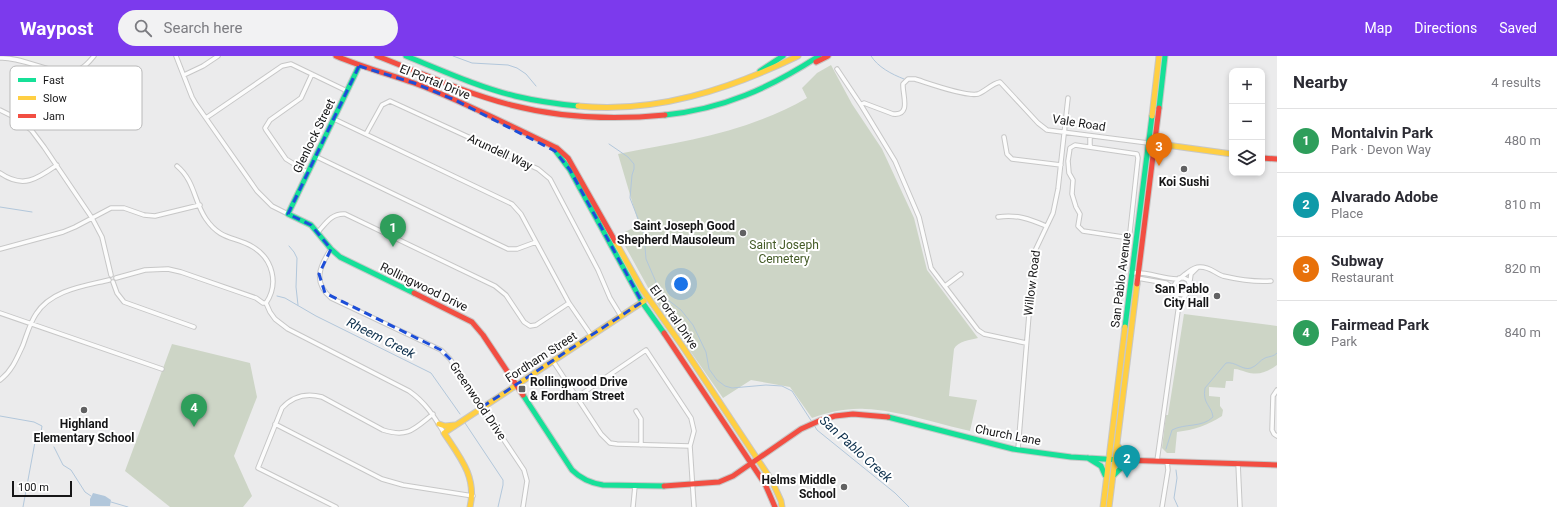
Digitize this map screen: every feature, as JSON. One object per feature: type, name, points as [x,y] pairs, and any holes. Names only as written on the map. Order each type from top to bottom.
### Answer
[{"type":"main road","name":"El Portal Drive","points":[[336,56],[359,66],[414,83],[455,100],[557,148],[570,162],[648,298],[683,347],[772,482],[783,507]]},
{"type":"main road","points":[[377,56],[467,91],[505,103],[535,110],[589,117],[637,117],[694,112],[729,102],[787,77],[828,56]]},
{"type":"main road","points":[[406,56],[471,82],[515,96],[587,107],[638,106],[680,100],[750,79],[776,68],[798,56]]},
{"type":"main road","points":[[750,79],[783,56]]},
{"type":"main road","points":[[787,77],[820,56]]},
{"type":"main road","points":[[1159,56],[1164,63]]},
{"type":"main road","name":"San Pablo Avenue","points":[[1104,505],[1108,460],[1159,56]]},
{"type":"main road","name":"San Pablo Avenue","points":[[1109,507],[1165,56]]},
{"type":"main road","name":"Glenlock Street","points":[[288,214],[359,66]]},
{"type":"main road","name":"Vale Road","points":[[1148,143],[1229,154]]},
{"type":"main road","name":"El Portal Drive","points":[[546,144],[555,151],[570,170],[642,302],[674,347],[751,463],[769,492],[775,507]]},
{"type":"main road","points":[[1265,158],[1277,159]]},
{"type":"main road","name":"Rollingwood Drive","points":[[288,214],[311,225],[331,250],[340,257],[472,322],[483,335],[572,470],[578,476],[595,484],[635,486],[692,485],[723,481],[751,463]]},
{"type":"main road","name":"Fordham Street","points":[[444,433],[648,298]]},
{"type":"main road","points":[[1118,379],[1121,383],[1120,401],[1122,403]]},
{"type":"main road","name":"Church Lane","points":[[751,463],[788,437],[808,426],[835,416],[853,414],[879,415],[1018,449],[1088,458],[1108,460],[1277,465]]},
{"type":"main road","points":[[439,424],[446,426],[456,425]]},
{"type":"main road","points":[[444,433],[470,475],[473,496],[470,507]]},
{"type":"main road","points":[[1117,445],[1123,452],[1135,460]]},
{"type":"main road","points":[[1088,458],[1101,466],[1106,477]]},
{"type":"main road","points":[[1113,475],[1125,464],[1135,460]]},
{"type":"street","points":[[84,66],[94,56]]},
{"type":"street","name":"Rollingwood Drive","points":[[176,56],[192,97],[257,191],[272,206],[288,214]]},
{"type":"street","points":[[184,75],[204,66],[218,56]]},
{"type":"street","points":[[0,58],[12,58],[44,66]]},
{"type":"street","points":[[206,118],[282,66],[291,64],[347,90]]},
{"type":"street","points":[[837,69],[895,161],[919,217],[931,268],[978,330],[984,334],[1026,343]]},
{"type":"street","points":[[307,172],[286,159],[265,128],[270,120],[301,98],[312,74]]},
{"type":"street","name":"Vale Road","points":[[861,105],[864,103],[897,115],[902,112],[906,105],[903,84],[908,79],[915,79],[969,95],[979,94],[994,83],[1000,82],[1047,130],[1148,143]]},
{"type":"street","name":"Willow Road","points":[[1018,449],[1034,253],[1053,213],[1058,188],[1068,98]]},
{"type":"street","name":"Arundell Way","points":[[366,134],[382,105],[390,101],[538,169],[550,179],[598,270],[610,298],[621,316]]},
{"type":"street","points":[[0,110],[10,115]]},
{"type":"street","points":[[334,119],[512,204],[520,214],[570,303],[591,335]]},
{"type":"street","points":[[31,130],[92,218],[102,237],[111,275],[109,280]]},
{"type":"street","points":[[1090,136],[1090,147]]},
{"type":"street","points":[[1004,137],[1007,154],[1012,158],[1060,165]]},
{"type":"street","points":[[1075,146],[1090,147],[1138,154],[1130,232],[1123,237],[1083,231],[1078,226],[1080,214],[1072,194],[1073,180],[1069,173],[1068,161],[1070,148],[1075,146]]},
{"type":"street","points":[[315,156],[508,249],[517,249],[536,242]]},
{"type":"street","points":[[0,173],[14,180],[27,181],[37,179],[57,166]]},
{"type":"street","points":[[178,166],[188,177],[205,218],[220,233],[230,239],[252,246],[265,257],[272,273],[273,289],[264,303]]},
{"type":"street","points":[[0,248],[75,228],[111,208],[124,208],[144,215],[155,216],[200,206]]},
{"type":"street","points":[[318,232],[334,216],[345,214],[495,286],[506,295],[524,322],[530,326],[536,325],[570,303]]},
{"type":"street","points":[[998,217],[1007,216],[1030,218],[1046,226]]},
{"type":"street","name":"Greenwood Drive","points":[[331,250],[322,262],[319,274],[321,286],[325,293],[331,298],[441,350],[450,359],[524,470],[527,481],[523,507]]},
{"type":"street","points":[[1178,311],[1191,288],[1191,274],[1198,267]]},
{"type":"street","points":[[1157,461],[1178,311],[1174,283],[1191,269],[1198,267],[1212,269],[1221,275],[1271,281]]},
{"type":"street","points":[[113,282],[116,278],[145,270],[168,269],[181,272],[256,298],[268,306],[275,319],[281,325],[409,390],[425,404],[433,414],[444,433]]},
{"type":"street","points":[[1131,273],[1138,272],[1170,279],[1186,278],[1190,282]]},
{"type":"street","points":[[1131,273],[1138,279],[1166,283],[1180,295],[1186,295]]},
{"type":"street","points":[[945,286],[961,274]]},
{"type":"street","points":[[111,275],[116,278]]},
{"type":"street","points":[[0,380],[8,373],[16,360],[30,324],[39,309],[54,296],[66,291],[109,280],[113,282],[117,293],[124,302],[194,327]]},
{"type":"street","points":[[0,313],[162,369]]},
{"type":"street","points":[[577,397],[646,350],[691,418],[694,431],[690,446],[694,507]]},
{"type":"street","points":[[553,360],[601,434],[610,443],[690,446]]},
{"type":"street","points":[[1277,390],[1273,396],[1272,430],[1277,436]]},
{"type":"street","points":[[336,507],[258,468],[282,408],[287,403],[301,396],[313,395],[322,397],[383,430],[401,434],[411,430],[433,414]]},
{"type":"street","points":[[636,411],[641,419],[641,445]]},
{"type":"street","points":[[276,424],[382,479],[403,485],[473,496]]},
{"type":"street","points":[[1162,507],[1168,470],[1167,461]]},
{"type":"street","points":[[1238,463],[1240,507]]},
{"type":"street","points":[[633,507],[635,486]]},
{"type":"highlighted area","points":[[359,66],[414,83],[455,100],[555,151],[570,170],[642,302],[482,407],[450,359],[441,350],[325,293],[319,274],[331,249],[311,225],[288,214]]},
{"type":"green space","name":"Saint Joseph Cemetery","points":[[831,65],[852,104],[882,149],[914,218],[927,270],[978,338],[958,344],[954,349],[949,396],[977,400],[970,431],[878,410],[845,410],[831,412],[812,418],[790,387],[751,380],[723,398],[656,302],[619,235],[639,225],[618,154],[691,140],[738,128],[761,120],[807,98],[802,88],[817,73]]},
{"type":"green space","points":[[1184,314],[1277,326],[1277,365],[1270,370],[1255,374],[1234,369],[1233,381],[1226,381],[1225,388],[1209,387],[1209,396],[1220,397],[1220,406],[1223,410],[1222,416],[1201,427],[1177,432],[1175,453],[1167,453],[1162,448],[1166,415],[1168,415]]},
{"type":"green space","points":[[172,344],[250,363],[257,397],[234,456],[252,496],[243,507],[170,507],[125,471]]},
{"type":"water","points":[[93,493],[105,496],[111,500],[110,506],[90,506],[90,499]]},
{"type":"waterway","name":"San Pablo Creek","points":[[453,56],[472,63],[508,65],[517,68],[526,74],[536,86]]},
{"type":"waterway","points":[[871,56],[877,64],[885,70],[904,79]]},
{"type":"waterway","name":"San Pablo Creek","points":[[609,144],[628,157],[634,164],[630,198],[644,234],[646,259],[659,289],[663,296],[681,310],[693,325],[706,352],[709,369],[717,380],[725,386],[732,388],[766,385],[782,386],[792,391],[812,422]]},
{"type":"waterway","name":"Rheem Creek","points":[[0,207],[32,212]]},
{"type":"waterway","points":[[289,246],[297,258],[296,287],[298,305]]},
{"type":"waterway","name":"Rheem Creek","points":[[277,296],[285,298],[316,316],[431,373],[460,414]]},
{"type":"waterway","points":[[1166,449],[1172,430],[1204,423],[1213,417],[1205,398],[1205,388],[1226,363],[1233,363],[1248,369],[1255,366],[1263,359],[1277,353]]},
{"type":"waterway","points":[[0,416],[34,422],[42,426],[41,432],[35,442],[23,507]]},
{"type":"waterway","name":"Rheem Creek","points":[[465,423],[503,480],[498,507]]},
{"type":"waterway","name":"San Pablo Creek","points":[[814,425],[817,430],[895,493],[909,507]]},
{"type":"waterway","points":[[54,447],[63,465],[71,470],[85,492],[91,496]]},
{"type":"waterway","points":[[1176,470],[1177,478],[1174,498],[1178,507]]},
{"type":"waterway","points":[[111,502],[128,507]]},
{"type":"traffic: fast","points":[[406,56],[487,88],[539,101],[578,106]]},
{"type":"traffic: fast","points":[[760,71],[783,56]]},
{"type":"traffic: fast","points":[[665,115],[707,108],[745,95],[782,78],[819,56]]},
{"type":"traffic: fast","points":[[1159,108],[1165,56]]},
{"type":"traffic: fast","points":[[359,66],[288,214],[311,225],[331,249],[340,257],[414,293]]},
{"type":"traffic: fast","points":[[1125,327],[1152,116]]},
{"type":"traffic: fast","points":[[555,150],[570,170],[642,302],[664,333]]},
{"type":"traffic: fast","points":[[523,395],[572,470],[582,478],[590,482],[603,485],[664,486]]},
{"type":"traffic: fast","points":[[888,417],[1013,449],[1071,457],[1121,460]]},
{"type":"traffic: fast","points":[[1088,458],[1101,466],[1105,475]]},
{"type":"traffic: fast","points":[[1114,475],[1125,464],[1133,461]]},
{"type":"traffic: slow","points":[[578,106],[607,108],[635,106],[691,96],[746,79],[798,56]]},
{"type":"traffic: slow","points":[[1152,116],[1159,56]]},
{"type":"traffic: slow","points":[[1152,143],[1229,154]]},
{"type":"traffic: slow","points":[[615,241],[642,289],[683,347],[772,481],[781,501],[782,507]]},
{"type":"traffic: slow","points":[[1109,507],[1137,284]]},
{"type":"traffic: slow","points":[[470,507],[472,496],[471,486],[466,468],[444,433],[644,301]]},
{"type":"traffic: slow","points":[[1103,507],[1125,327]]},
{"type":"traffic: slow","points":[[439,424],[445,426],[455,425]]},
{"type":"traffic: slow","points":[[1117,445],[1123,452],[1137,460]]},
{"type":"traffic: jam","points":[[336,56],[432,90],[557,148],[568,158],[615,241]]},
{"type":"traffic: jam","points":[[377,56],[477,95],[511,105],[549,113],[588,117],[646,117],[665,115]]},
{"type":"traffic: jam","points":[[816,62],[828,56]]},
{"type":"traffic: jam","points":[[1137,284],[1159,108]]},
{"type":"traffic: jam","points":[[1265,158],[1277,159]]},
{"type":"traffic: jam","points":[[414,293],[472,322],[483,335],[523,395]]},
{"type":"traffic: jam","points":[[664,333],[765,484],[775,507]]},
{"type":"traffic: jam","points":[[664,486],[719,482],[733,476],[801,429],[821,420],[835,416],[853,414],[888,417]]},
{"type":"traffic: jam","points":[[1121,460],[1277,465]]},
{"type":"place","name":"Subway","points":[[1159,166]]},
{"type":"place","name":"Koi Sushi","points":[[1184,169]]},
{"type":"place","name":"Saint Joseph Good Shepherd Mausoleum","points":[[743,233]]},
{"type":"place","name":"Montalvin Park","points":[[393,247]]},
{"type":"place","name":"San Pablo City Hall","points":[[1217,296]]},
{"type":"place","name":"Rollingwood Drive & Fordham Street","points":[[522,389]]},
{"type":"place","name":"Highland Elementary School","points":[[84,410]]},
{"type":"place","name":"Fairmead Park","points":[[194,427]]},
{"type":"place","name":"Alvarado Adobe","points":[[1127,478]]},
{"type":"place","name":"Helms Middle School","points":[[844,487]]}]
